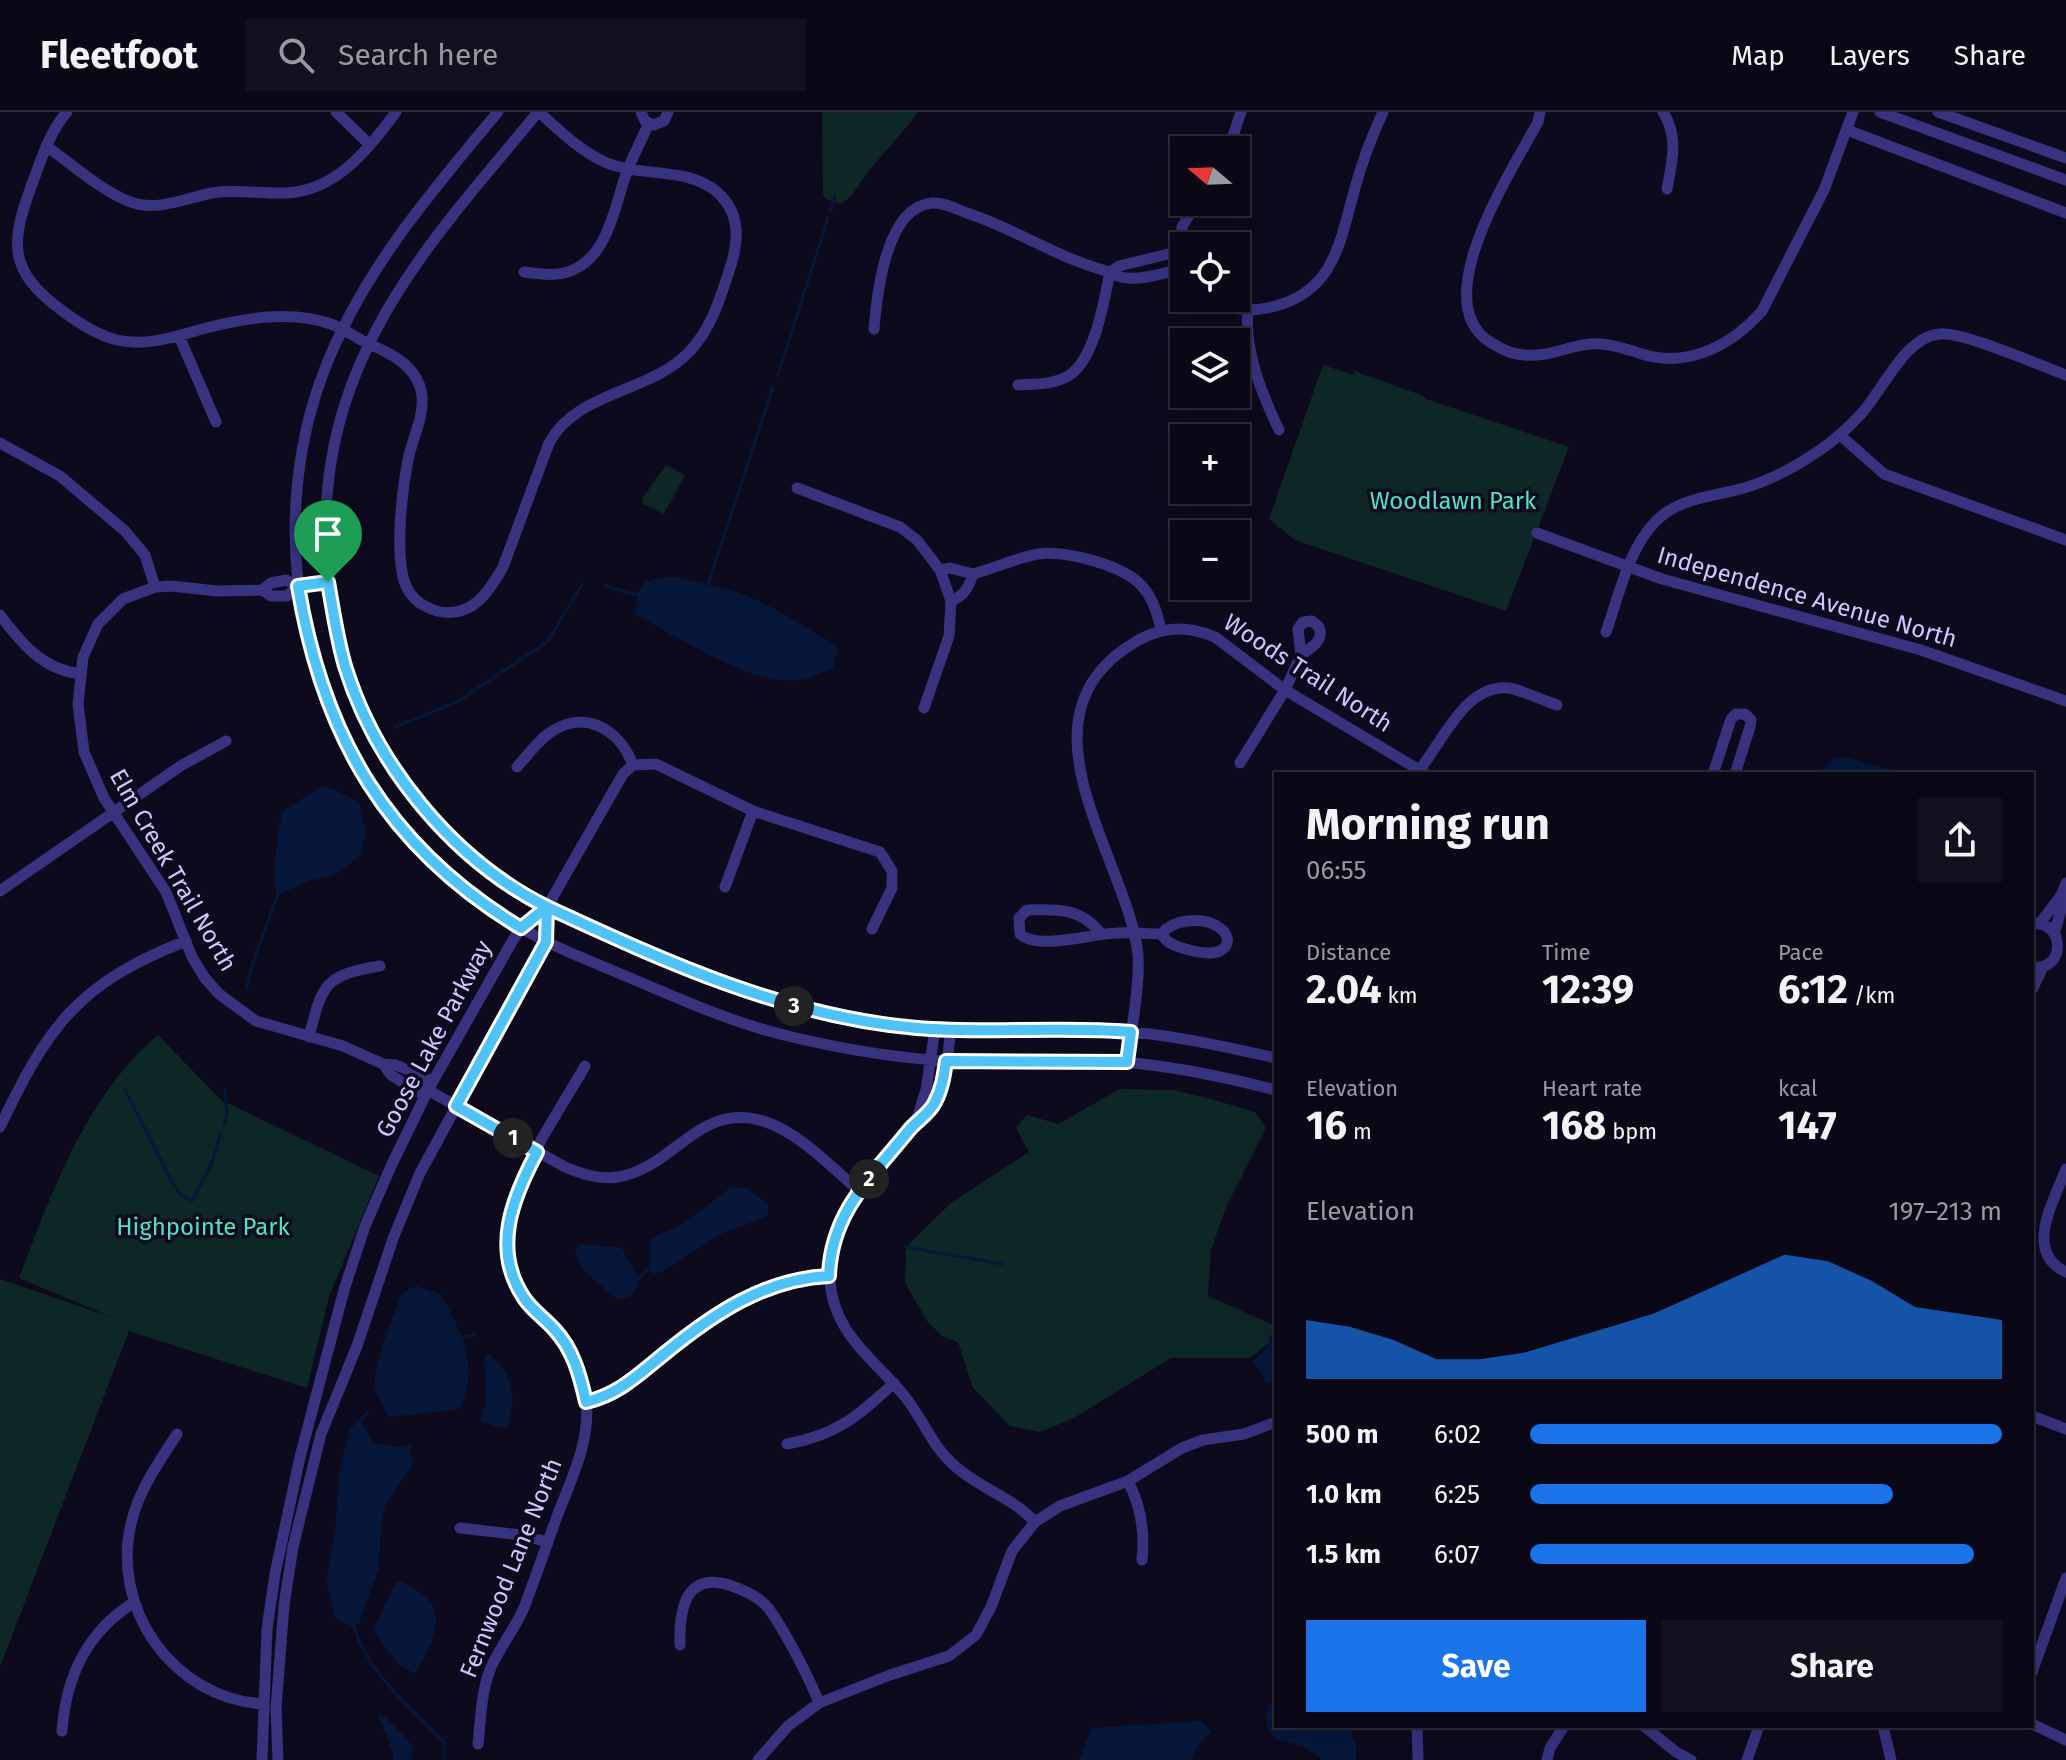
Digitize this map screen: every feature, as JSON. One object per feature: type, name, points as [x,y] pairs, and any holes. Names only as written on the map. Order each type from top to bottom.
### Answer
[{"type":"street","points":[[67,112],[46,146],[18,226],[16,243],[25,276],[49,302],[93,331],[117,340],[138,342],[179,336],[231,322],[288,316],[342,329],[369,344],[408,366],[422,393],[422,408],[408,459],[402,497],[401,536],[406,586],[413,597],[433,611],[445,613],[470,607],[483,596],[503,567],[557,429],[580,411],[673,366],[700,340],[717,306],[737,239],[732,213],[725,199],[704,183],[608,163],[589,154],[539,112],[460,204],[411,269],[369,344],[348,394],[334,444],[325,525],[328,582],[345,666],[363,710],[401,777],[428,813],[454,840],[482,864],[547,907],[677,965],[769,999],[866,1022],[951,1030],[1131,1032],[1181,1038],[1274,1058]]},
{"type":"street","points":[[336,112],[370,145]]},
{"type":"street","points":[[46,146],[115,195],[129,202],[156,206],[228,191],[305,191],[340,175],[370,145],[396,112]]},
{"type":"street","points":[[498,112],[397,236],[360,294],[342,329],[313,402],[299,468],[295,537],[298,586],[315,667],[331,712],[371,788],[403,830],[438,866],[475,897],[521,928],[546,942],[692,1005],[737,1021],[838,1047],[946,1061],[1127,1062],[1182,1069],[1274,1090]]},
{"type":"street","points":[[641,112],[649,123]]},
{"type":"street","points":[[649,123],[661,123],[668,112]]},
{"type":"street","points":[[1233,136],[1241,112]]},
{"type":"street","points":[[1250,311],[1282,305],[1297,298],[1314,286],[1331,266],[1342,239],[1356,183],[1383,112]]},
{"type":"street","points":[[1540,112],[1538,122],[1491,209],[1476,248],[1465,299],[1470,320],[1483,337],[1514,354],[1535,356],[1598,344],[1672,358],[1712,350],[1748,327],[1773,292],[1824,190],[1853,112]]},
{"type":"street","points":[[1663,112],[1674,146],[1667,189]]},
{"type":"street","points":[[1880,112],[2066,180]]},
{"type":"street","points":[[1938,112],[2066,158]]},
{"type":"street","points":[[524,272],[545,274],[574,270],[593,254],[609,228],[628,169],[649,123]]},
{"type":"street","points":[[1847,130],[2066,213]]},
{"type":"street","points":[[874,329],[889,248],[905,217],[921,206],[941,204],[980,217],[1117,277],[1142,277],[1170,266]]},
{"type":"street","points":[[1018,385],[1060,380],[1078,368],[1093,337],[1110,272],[1119,266],[1170,262]]},
{"type":"street","points":[[1248,312],[1246,334],[1250,350],[1279,430]]},
{"type":"street","points":[[1606,632],[1643,537],[1667,511],[1682,503],[1747,487],[1798,465],[1840,435],[1862,413],[1906,354],[1927,337],[1951,334],[2066,375]]},
{"type":"street","points":[[179,336],[216,422]]},
{"type":"street","points":[[1840,435],[1884,474],[2066,540]]},
{"type":"street","points":[[0,443],[60,476],[125,531],[145,555],[155,587]]},
{"type":"street","points":[[797,488],[900,527],[917,540],[940,570],[951,601],[949,636],[924,708]]},
{"type":"street","name":"Independence Avenue North","points":[[1537,533],[1700,591],[1921,650],[2066,701]]},
{"type":"street","points":[[940,570],[950,568],[973,574],[1037,554],[1065,554],[1126,573],[1139,583],[1153,603],[1161,630],[1140,638],[1123,650],[1095,680],[1081,710],[1076,741],[1077,763],[1083,785],[1135,933],[1138,951],[1127,1062]]},
{"type":"street","points":[[951,601],[961,598],[973,574]]},
{"type":"street","name":"Elm Creek Trail North","points":[[328,582],[298,586],[286,580],[271,583],[262,590],[155,587],[123,599],[103,618],[89,640],[80,674],[78,704],[84,752],[113,813],[166,892],[204,977],[219,994],[256,1021],[343,1046],[383,1064],[391,1075],[417,1092],[428,1090],[537,1152],[583,1174],[617,1177],[650,1167],[688,1135],[703,1127],[719,1120],[751,1118],[781,1128],[793,1136],[859,1191]]},
{"type":"street","points":[[0,615],[31,653],[60,670],[80,674]]},
{"type":"street","name":"Woods Trail North","points":[[1161,630],[1186,628],[1215,637],[1285,690],[1423,772]]},
{"type":"street","points":[[1240,763],[1285,690],[1301,655]]},
{"type":"street","points":[[1423,772],[1470,701],[1486,690],[1509,688],[1557,705]]},
{"type":"street","points":[[1714,772],[1731,719],[1736,714],[1745,714],[1751,720],[1750,727],[1736,772]]},
{"type":"street","points":[[517,767],[545,736],[576,722],[600,727],[613,734],[623,745],[633,765]]},
{"type":"street","points":[[1,890],[182,765],[226,741]]},
{"type":"street","points":[[547,907],[615,785],[633,765],[646,763],[665,767],[753,811],[880,852],[892,871],[892,888],[872,929]]},
{"type":"street","points":[[725,887],[753,811]]},
{"type":"street","points":[[2055,931],[2036,924],[2064,888]]},
{"type":"street","points":[[2034,985],[2042,965],[2063,949],[2055,931],[2064,888]]},
{"type":"street","name":"Goose Lake Parkway","points":[[262,1760],[267,1629],[281,1542],[334,1323],[365,1226],[428,1090],[521,928],[547,907]]},
{"type":"street","name":"Goose Lake Parkway","points":[[278,1760],[276,1708],[284,1605],[293,1547],[321,1434],[357,1346],[394,1236],[420,1173],[546,942],[547,907]]},
{"type":"street","points":[[1101,934],[1077,913],[1053,909],[1027,910],[1019,918],[1020,934],[1030,940],[1090,938],[1101,934],[1161,934]]},
{"type":"street","points":[[1201,919],[1214,922],[1225,930],[1228,945],[1222,952],[1198,952],[1165,941],[1161,934],[1180,921],[1201,919]]},
{"type":"street","points":[[0,1127],[38,1052],[51,1032],[78,1003],[128,966],[186,941]]},
{"type":"street","points":[[2042,965],[2066,961]]},
{"type":"street","points":[[309,1037],[320,1000],[331,981],[349,971],[380,966]]},
{"type":"street","points":[[916,1123],[935,1029]]},
{"type":"street","points":[[951,1030],[942,1086],[934,1106],[916,1123],[844,1213],[830,1253],[832,1298],[839,1318],[864,1353],[910,1403],[937,1447],[953,1465],[971,1480],[1008,1498],[1035,1522]]},
{"type":"street","name":"Fernwood Lane North","points":[[478,1744],[486,1681],[491,1666],[521,1616],[581,1450],[587,1415],[580,1373],[572,1354],[562,1338],[523,1297],[509,1263],[507,1224],[513,1199],[585,1066]]},
{"type":"street","points":[[2066,1169],[2042,1241],[2049,1260],[2066,1272]]},
{"type":"street","points":[[586,1402],[616,1392],[706,1321],[735,1304],[782,1283],[829,1276]]},
{"type":"street","points":[[787,1444],[811,1440],[843,1426],[861,1414],[894,1383]]},
{"type":"street","points":[[2034,1417],[2066,1429]]},
{"type":"street","points":[[758,1760],[788,1726],[819,1703],[941,1659],[963,1647],[985,1622],[1012,1551],[1035,1522],[1060,1506],[1128,1481],[1182,1448],[1203,1440],[1244,1434],[1274,1423]]},
{"type":"street","points":[[177,1434],[151,1475],[132,1519],[127,1543],[133,1603],[148,1633],[181,1671],[223,1695],[263,1704]]},
{"type":"street","points":[[1128,1481],[1142,1525],[1142,1560]]},
{"type":"street","points":[[460,1528],[521,1535],[548,1542]]},
{"type":"street","points":[[2034,1666],[2066,1578]]},
{"type":"street","points":[[680,1645],[684,1605],[696,1585],[719,1581],[743,1590],[768,1607],[819,1703]]},
{"type":"street","points":[[62,1731],[68,1687],[76,1666],[100,1629],[133,1603]]},
{"type":"street","points":[[2034,1725],[2066,1740]]},
{"type":"street","points":[[1417,1728],[1418,1760]]},
{"type":"street","points":[[1547,1760],[1550,1748],[1563,1728]]},
{"type":"street","points":[[1646,1728],[1691,1760]]},
{"type":"street","points":[[1747,1760],[1758,1728]]},
{"type":"street","points":[[1883,1728],[1891,1760]]},
{"type":"green space","points":[[822,112],[918,112],[853,193],[840,204],[826,199],[823,194]]},
{"type":"green space","name":"Woodlawn Park","points":[[1323,365],[1354,375],[1354,371],[1426,399],[1569,447],[1506,611],[1295,540],[1269,519]]},
{"type":"green space","points":[[666,465],[685,475],[664,514],[643,504],[642,499]]},
{"type":"green space","name":"Highpointe Park","points":[[158,1035],[221,1100],[379,1176],[329,1297],[307,1388],[129,1331],[0,1667],[0,1279],[114,1318],[19,1278],[58,1180],[91,1116],[133,1059]]},
{"type":"green space","points":[[1120,1089],[1173,1090],[1255,1112],[1266,1128],[1226,1207],[1211,1250],[1208,1296],[1274,1325],[1274,1339],[1250,1358],[1171,1358],[1074,1418],[1040,1432],[1010,1426],[973,1388],[958,1342],[942,1336],[927,1321],[905,1283],[906,1247],[951,1203],[1029,1152],[1016,1128],[1027,1115],[1058,1124]]},
{"type":"water","points":[[676,577],[746,596],[787,616],[838,648],[833,668],[798,680],[779,680],[759,675],[715,658],[635,614],[638,594],[644,584]]},
{"type":"water","points":[[1847,757],[1898,772],[1822,772],[1825,766],[1838,758]]},
{"type":"water","points":[[323,785],[359,802],[366,832],[360,856],[334,875],[308,881],[276,896],[276,854],[282,812]]},
{"type":"water","points":[[731,1187],[747,1188],[768,1204],[768,1216],[720,1234],[662,1272],[653,1274],[650,1270],[650,1239],[685,1223]]},
{"type":"water","points":[[580,1244],[622,1248],[638,1285],[629,1297],[617,1299],[584,1271],[575,1252]]},
{"type":"water","points":[[416,1286],[441,1294],[456,1322],[468,1362],[466,1391],[461,1407],[454,1410],[388,1417],[375,1388],[377,1368],[384,1340],[403,1292]]},
{"type":"water","points":[[1274,1335],[1274,1382],[1267,1383],[1253,1362],[1269,1345],[1269,1336]]},
{"type":"water","points":[[488,1353],[503,1369],[511,1386],[511,1415],[507,1426],[498,1427],[480,1421],[486,1403],[484,1358]]},
{"type":"water","points":[[359,1418],[374,1443],[400,1447],[410,1445],[413,1464],[385,1506],[379,1568],[359,1623],[353,1627],[335,1618],[326,1581],[336,1522],[339,1472],[350,1430]]},
{"type":"water","points":[[402,1581],[428,1599],[436,1616],[434,1637],[415,1674],[398,1664],[373,1630],[396,1582]]},
{"type":"water","points":[[1270,1703],[1274,1703],[1274,1728],[1350,1728],[1356,1746],[1356,1760],[1323,1760],[1303,1746],[1275,1739],[1266,1722]]},
{"type":"water","points":[[378,1714],[386,1718],[413,1746],[411,1760],[393,1760]]},
{"type":"water","points":[[1201,1721],[1211,1731],[1196,1748],[1191,1760],[1079,1760],[1092,1728]]},
{"type":"waterway","points":[[831,209],[835,197]]},
{"type":"waterway","points":[[778,375],[828,218]]},
{"type":"waterway","points":[[707,588],[773,387]]},
{"type":"waterway","points":[[395,727],[455,703],[548,641],[582,584]]},
{"type":"waterway","points":[[606,586],[640,596]]},
{"type":"waterway","points":[[246,989],[278,894]]},
{"type":"waterway","points":[[125,1090],[173,1184],[180,1194],[192,1201],[211,1165],[221,1133]]},
{"type":"waterway","points":[[224,1125],[227,1115],[225,1090]]},
{"type":"waterway","points":[[906,1247],[1002,1264]]},
{"type":"waterway","points":[[636,1279],[653,1267]]},
{"type":"waterway","points":[[460,1338],[473,1335]]},
{"type":"waterway","points":[[360,1420],[368,1412]]},
{"type":"waterway","points":[[353,1625],[379,1674],[444,1742],[444,1760]]},
{"type":"route","points":[[328,582],[298,586],[315,667],[352,757],[403,830],[438,866],[507,920],[521,928],[547,907],[730,986],[820,1013],[866,1022],[951,1030],[1131,1032],[1127,1062],[946,1061],[942,1086],[934,1106],[916,1123],[844,1213],[830,1253],[829,1276],[807,1277],[758,1292],[706,1321],[616,1392],[586,1402],[572,1354],[562,1338],[523,1297],[509,1263],[507,1224],[513,1199],[537,1152],[456,1106],[546,942],[547,907],[482,864],[454,840],[428,813],[401,777],[363,710],[345,666],[328,582]]}]
